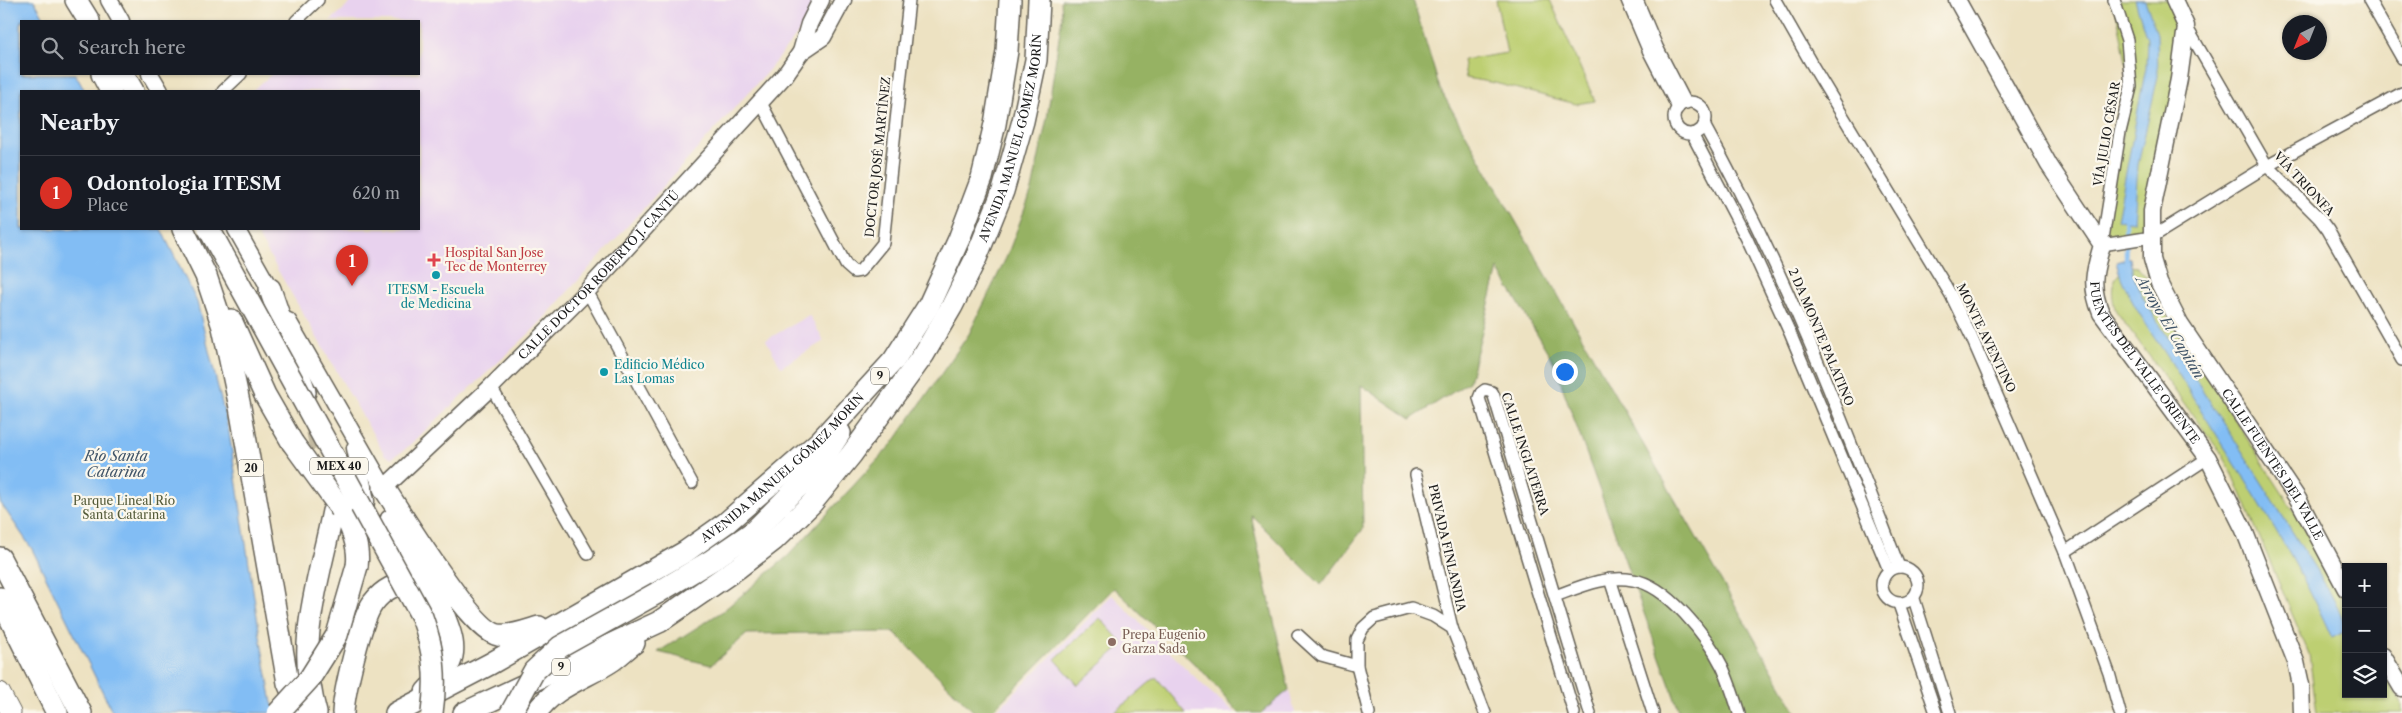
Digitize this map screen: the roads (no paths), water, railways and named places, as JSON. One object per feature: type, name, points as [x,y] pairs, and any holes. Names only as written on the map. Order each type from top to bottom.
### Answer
[{"type":"highway","points":[[60,0],[71,20]]},
{"type":"highway","points":[[76,0],[88,20]]},
{"type":"highway","points":[[88,0],[98,20]]},
{"type":"highway","name":"AVENIDA MANUEL GÓMEZ MORÍN","points":[[414,708],[685,552],[726,522],[819,442],[894,360],[929,305],[982,178],[995,124],[1007,51],[1010,0]]},
{"type":"highway","name":"AVENIDA MANUEL GÓMEZ MORÍN","points":[[464,713],[659,622],[739,567],[774,540],[811,504],[885,410],[924,354],[952,306],[976,258],[1003,191],[1023,121],[1036,60],[1039,0]]},
{"type":"highway","points":[[105,75],[123,81]]},
{"type":"highway","name":"20","points":[[183,230],[206,276],[223,327],[240,406],[288,683],[301,713]]},
{"type":"highway","name":"MEX 40","points":[[210,230],[422,617],[433,654],[435,675],[414,708]]},
{"type":"highway","points":[[206,276],[222,301],[265,395],[292,442],[337,510],[351,524],[357,563],[337,635],[310,678],[278,713]]},
{"type":"highway","points":[[270,289],[313,416]]},
{"type":"highway","points":[[511,713],[534,672],[560,647],[712,560],[753,532],[817,468],[862,396]]},
{"type":"highway","points":[[384,488],[391,524],[437,598],[451,634],[453,648],[450,662],[414,708]]},
{"type":"highway","points":[[384,488],[460,602],[486,630],[498,635],[511,634],[561,622]]},
{"type":"highway","points":[[316,713],[308,671],[306,641],[314,592],[337,510]]},
{"type":"highway","points":[[0,558],[82,713]]},
{"type":"highway","points":[[343,713],[344,696],[372,604],[382,593],[393,586],[410,584],[422,588],[437,598]]},
{"type":"highway","points":[[4,604],[58,668],[66,713]]},
{"type":"highway","points":[[4,604],[57,713]]},
{"type":"highway","points":[[536,713],[541,706],[564,686],[612,661],[659,622]]},
{"type":"main road","points":[[0,692],[11,713]]},
{"type":"street","points":[[109,0],[121,20]]},
{"type":"street","points":[[297,20],[318,0]]},
{"type":"street","name":"CALLE DOCTOR ROBERTO J. CANTÚ","points":[[384,488],[491,387],[587,291],[784,75],[801,52],[810,24],[822,0]]},
{"type":"street","name":"CALLE DOCTOR ROBERTO J. CANTÚ","points":[[801,52],[823,37],[843,0]]},
{"type":"street","name":"DOCTOR JOSÉ MARTÍNEZ","points":[[760,101],[846,265],[854,272],[865,268],[883,244],[909,0]]},
{"type":"street","points":[[1627,0],[1649,52],[1682,105]]},
{"type":"street","points":[[1637,0],[1682,105]]},
{"type":"street","name":"MONTE AVENTINO","points":[[1775,0],[1951,295],[1999,396],[2065,552],[2110,673],[2120,713]]},
{"type":"street","points":[[1957,0],[2049,165],[2102,246],[2152,237],[2267,166],[2402,93]]},
{"type":"street","name":"VÍA JULIO CÉSAR","points":[[2102,246],[2120,132],[2131,87],[2127,40],[2114,0]]},
{"type":"street","points":[[2174,0],[2186,26]]},
{"type":"street","points":[[2369,0],[2402,58]]},
{"type":"street","name":"VÍA TRIONFA","points":[[2186,26],[2267,166],[2319,218],[2328,230],[2402,360]]},
{"type":"street","name":"CALLE FUENTES DEL VALLE","points":[[2186,26],[2179,79],[2152,211],[2152,259],[2159,283],[2180,324],[2298,499],[2342,582]]},
{"type":"street","points":[[151,75],[159,90]]},
{"type":"street","points":[[224,90],[240,75]]},
{"type":"street","points":[[1696,104],[1704,111],[1704,125],[1692,134],[1683,133],[1676,126],[1674,116],[1682,105],[1696,104]]},
{"type":"street","name":"2 DA MONTE PALATINO","points":[[1704,125],[1761,233],[1805,329],[1894,568]]},
{"type":"street","points":[[1692,134],[1747,239],[1894,568]]},
{"type":"street","points":[[237,230],[384,488]]},
{"type":"street","name":"FUENTES DEL VALLE ORIENTE","points":[[2102,246],[2093,284],[2095,299],[2100,313],[2208,458],[2244,530],[2286,634],[2301,685],[2302,713]]},
{"type":"street","points":[[587,291],[692,483]]},
{"type":"street","points":[[491,387],[588,554]]},
{"type":"street","name":"CALLE INGLATERRA","points":[[1574,713],[1479,398],[1480,393],[1485,390],[1494,394],[1590,713]]},
{"type":"street","points":[[351,432],[366,501],[357,563]]},
{"type":"street","points":[[2065,552],[2208,458]]},
{"type":"street","name":"PRIVADA FINLANDIA","points":[[1416,475],[1452,628]]},
{"type":"street","points":[[1894,568],[1910,570],[1917,579],[1918,591],[1914,598],[1899,604],[1888,600],[1882,591],[1882,579],[1894,568]]},
{"type":"street","points":[[1554,596],[1592,582],[1610,579],[1634,580],[1650,586],[1667,598],[1691,621],[1710,646],[1722,667],[1739,713]]},
{"type":"street","points":[[1610,579],[1652,713]]},
{"type":"street","points":[[1914,598],[1950,713]]},
{"type":"street","points":[[1899,604],[1936,713]]},
{"type":"street","points":[[1369,713],[1357,666],[1358,640],[1363,628],[1374,618],[1411,608],[1433,616],[1452,628],[1484,713]]},
{"type":"street","points":[[1298,635],[1320,656],[1357,666]]},
{"type":"street","points":[[2387,663],[2402,688]]},
{"type":"water","name":"Río Santa Catarina","points":[[0,0],[34,0],[45,20],[20,20],[20,75],[76,75],[84,90],[20,90],[20,230],[161,230],[197,302],[229,432],[260,636],[272,703],[278,713],[113,713],[32,549],[0,502]]},
{"type":"water","points":[[2135,0],[2145,0],[2157,34],[2158,76],[2138,165],[2134,222],[2117,220],[2146,67],[2147,39]]},
{"type":"water","points":[[2130,258],[2135,279],[2149,308],[2250,464],[2325,585],[2342,619],[2342,633],[2332,638],[2280,537],[2143,320],[2127,292],[2116,262]]},
{"type":"waterway","name":"Arroyo El Capitán","points":[[2125,216],[2126,264]]},
{"type":"tunnel","points":[[316,428],[330,496]]},
{"type":"place","name":"Hospital San Jose Tec de Monterrey","points":[[434,260]]},
{"type":"place","name":"ITESM - Escuela de Medicina","points":[[436,275]]},
{"type":"place","name":"Odontologia ITESM","points":[[352,286]]},
{"type":"place","name":"Edificio Médico Las Lomas","points":[[604,372]]},
{"type":"place","name":"Prepa Eugenio Garza Sada","points":[[1112,642]]},
{"type":"park label","name":"Parque Lineal Río Santa Catarina","points":[[124,508]]}]
